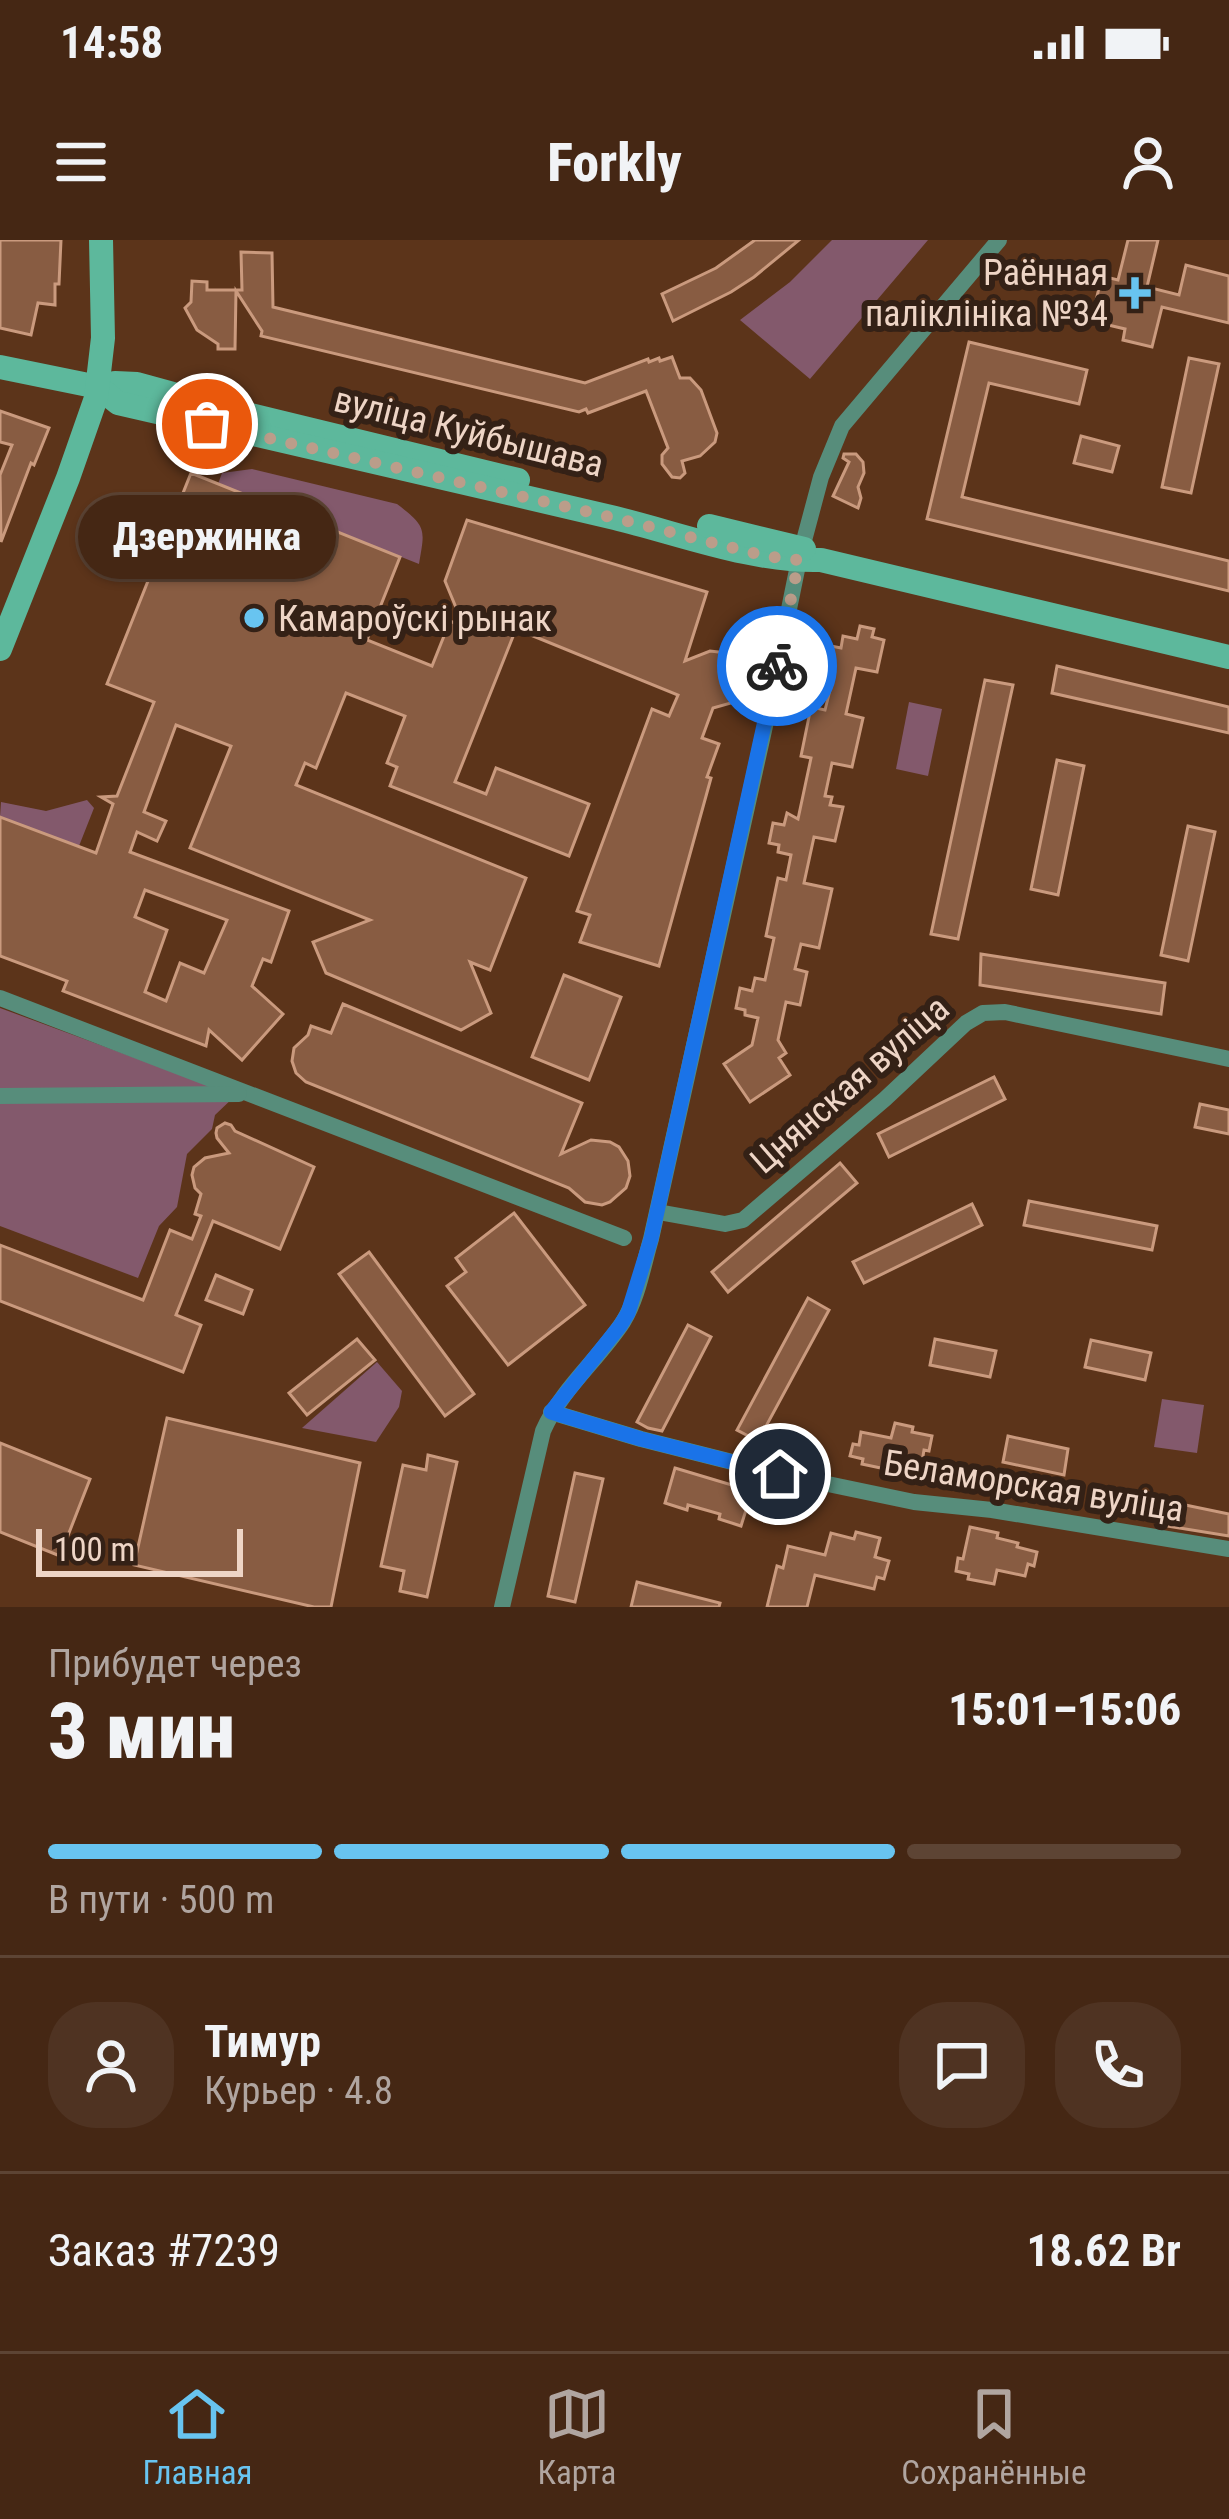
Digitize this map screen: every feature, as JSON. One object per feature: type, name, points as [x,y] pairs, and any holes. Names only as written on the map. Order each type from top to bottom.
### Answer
[{"type":"main road","points":[[0,649],[88,426],[98,387],[103,338],[101,240]]},
{"type":"main road","name":"вуліца Куйбышава","points":[[0,367],[98,387],[118,403],[765,556],[807,556],[1229,657]]},
{"type":"street","points":[[502,1607],[536,1456],[551,1412],[628,1313],[658,1212],[821,477],[842,426],[999,240]]},
{"type":"street","points":[[0,998],[624,1238]]},
{"type":"street","name":"Цнянская вуліца","points":[[658,1212],[725,1224],[742,1220],[983,1012],[1005,1012],[1229,1059]]},
{"type":"street","points":[[0,1096],[249,1094]]},
{"type":"street","name":"Беламорская вуліца","points":[[551,1412],[802,1479],[914,1502],[1229,1549]]},
{"type":"shaded area","points":[[832,240],[928,240],[810,379],[740,320],[790,282]]},
{"type":"shaded area","points":[[252,469],[397,504],[422,530],[419,564],[218,484],[222,473]]},
{"type":"shaded area","points":[[909,702],[942,709],[928,776],[896,769]]},
{"type":"shaded area","points":[[87,800],[94,808],[79,846],[0,817],[1,802],[46,811]]},
{"type":"shaded area","points":[[0,1008],[236,1095],[187,1154],[177,1207],[159,1226],[138,1278],[0,1226]]},
{"type":"shaded area","points":[[377,1362],[402,1391],[399,1407],[376,1442],[302,1428]]},
{"type":"shaded area","points":[[1162,1399],[1204,1405],[1197,1453],[1154,1447]]},
{"type":"building","points":[[0,240],[61,240],[55,305],[38,303],[31,335],[0,328]]},
{"type":"building","points":[[755,240],[799,240],[731,292],[673,321],[662,294],[716,268]]},
{"type":"building","name":"Раённая паліклініка №34","points":[[1128,240],[1158,240],[1147,287],[1179,295],[1186,265],[1229,276],[1229,323],[1162,307],[1152,347],[1123,340],[1125,329],[1091,321],[1100,284],[1108,286],[1110,278],[1118,280]]},
{"type":"building","points":[[241,252],[272,253],[273,307],[585,383],[648,359],[672,357],[680,378],[690,378],[701,390],[717,433],[715,442],[700,456],[682,461],[685,473],[672,477],[662,464],[668,448],[646,391],[588,413],[586,409],[579,412],[261,336],[236,291],[235,349],[218,349],[218,344],[197,330],[185,308],[191,302],[192,281],[207,282],[207,290],[242,290]]},
{"type":"building","points":[[969,342],[1087,370],[1079,404],[989,383],[962,497],[1229,561],[1229,591],[927,519]]},
{"type":"building","points":[[1189,358],[1219,364],[1191,493],[1162,487]]},
{"type":"building","points":[[0,411],[49,428],[1,542],[0,475],[12,445],[0,442]]},
{"type":"building","points":[[1081,436],[1119,446],[1112,472],[1074,463]]},
{"type":"building","points":[[844,454],[856,454],[863,462],[858,508],[833,496],[849,462]]},
{"type":"building","points":[[191,473],[400,557],[367,640],[432,666],[450,621],[464,627],[445,581],[467,520],[707,592],[685,661],[710,651],[727,653],[740,665],[744,682],[731,703],[713,708],[702,738],[719,744],[659,966],[580,942],[590,915],[577,911],[652,709],[669,716],[678,695],[516,629],[455,782],[486,794],[496,768],[589,804],[569,856],[390,786],[397,767],[387,763],[405,716],[346,693],[316,768],[305,763],[296,785],[526,878],[490,970],[470,962],[491,1013],[461,1030],[326,973],[313,942],[370,920],[190,848],[231,746],[176,725],[144,812],[166,821],[157,841],[137,832],[130,852],[289,911],[271,962],[263,959],[252,986],[283,1014],[242,1060],[209,1030],[206,1046],[63,991],[67,981],[0,956],[0,817],[96,853],[113,804],[101,797],[117,796],[154,702],[107,684]],"holes":[[[145,890],[227,920],[204,973],[180,963],[166,1001],[145,992],[167,930],[135,917]]]},
{"type":"building","points":[[860,626],[874,629],[872,637],[884,640],[877,672],[856,668],[846,714],[863,718],[852,767],[832,763],[825,796],[832,797],[830,805],[843,807],[835,841],[814,837],[804,883],[832,889],[819,948],[801,944],[795,969],[807,972],[800,1005],[786,1002],[778,1040],[786,1053],[779,1058],[790,1075],[750,1102],[724,1064],[752,1045],[758,1018],[736,1008],[740,988],[752,991],[755,978],[765,980],[774,938],[766,936],[778,878],[786,880],[791,855],[769,843],[773,823],[784,825],[787,813],[798,819],[811,758],[801,756],[811,707],[825,710],[831,686],[820,684],[822,677],[812,675],[816,656],[828,658],[831,646],[841,648],[843,636],[857,639]]},
{"type":"building","points":[[1057,666],[1229,707],[1229,733],[1052,693]]},
{"type":"building","points":[[985,680],[1013,685],[958,939],[931,934]]},
{"type":"building","points":[[1057,760],[1084,766],[1058,895],[1031,889]]},
{"type":"building","points":[[1188,826],[1215,832],[1188,961],[1161,955]]},
{"type":"building","points":[[981,954],[1165,983],[1161,1014],[980,985]]},
{"type":"building","points":[[564,975],[621,997],[589,1080],[532,1057]]},
{"type":"building","points":[[343,1004],[582,1103],[561,1154],[591,1140],[610,1142],[628,1161],[626,1188],[602,1205],[585,1202],[569,1188],[306,1082],[296,1073],[294,1048],[311,1026],[331,1033]]},
{"type":"building","points":[[994,1077],[1005,1099],[889,1157],[878,1134]]},
{"type":"building","points":[[1200,1104],[1229,1110],[1229,1134],[1195,1127]]},
{"type":"building","points":[[225,1123],[314,1167],[280,1249],[213,1221],[176,1315],[201,1325],[183,1372],[0,1301],[0,1245],[143,1300],[170,1230],[192,1239],[201,1216],[195,1214],[201,1194],[195,1188],[194,1167],[205,1158],[229,1153],[216,1133]]},
{"type":"building","points":[[840,1163],[857,1183],[728,1292],[712,1272]]},
{"type":"building","points":[[1029,1201],[1157,1226],[1152,1250],[1024,1225]]},
{"type":"building","points":[[972,1204],[982,1225],[864,1283],[853,1262]]},
{"type":"building","points":[[514,1213],[585,1305],[508,1365],[447,1286],[466,1272],[456,1258]]},
{"type":"building","points":[[369,1252],[474,1394],[445,1416],[339,1274]]},
{"type":"building","points":[[216,1275],[252,1290],[243,1314],[206,1300]]},
{"type":"building","points":[[808,1298],[829,1310],[758,1441],[737,1430]]},
{"type":"building","points":[[688,1325],[711,1337],[662,1431],[648,1428],[637,1422]]},
{"type":"building","points":[[357,1339],[375,1360],[307,1415],[289,1393]]},
{"type":"building","points":[[935,1339],[996,1351],[990,1377],[930,1365]]},
{"type":"building","points":[[1091,1340],[1151,1353],[1145,1380],[1085,1367]]},
{"type":"building","points":[[167,1418],[360,1463],[331,1607],[134,1565]]},
{"type":"building","points":[[895,1423],[932,1436],[922,1462],[893,1455],[890,1470],[850,1456],[861,1432],[891,1438]]},
{"type":"building","points":[[1008,1436],[1068,1449],[1064,1475],[1003,1462]]},
{"type":"building","points":[[0,1443],[90,1479],[60,1556],[0,1532]]},
{"type":"building","points":[[428,1455],[457,1462],[427,1597],[400,1591],[404,1571],[381,1566],[403,1465],[426,1470]]},
{"type":"building","points":[[675,1468],[752,1491],[741,1526],[719,1519],[720,1514],[665,1503]]},
{"type":"building","points":[[575,1473],[603,1479],[575,1602],[548,1596]]},
{"type":"building","points":[[1166,1501],[1229,1514],[1229,1536],[1161,1525]]},
{"type":"building","points":[[970,1527],[998,1533],[997,1538],[1037,1552],[1034,1566],[1028,1564],[1025,1576],[997,1570],[994,1584],[968,1579],[969,1574],[956,1571]]},
{"type":"building","points":[[856,1532],[880,1538],[875,1557],[889,1561],[884,1579],[877,1577],[874,1589],[815,1575],[807,1607],[767,1607],[777,1566],[783,1568],[788,1546],[825,1555],[831,1533],[854,1539]]},
{"type":"building","points":[[637,1582],[720,1603],[719,1607],[631,1607]]},
{"type":"way so far","points":[[207,424],[765,556],[799,560],[777,666]]},
{"type":"place","name":"Раённая паліклініка №34","points":[[1135,293]]},
{"type":"place","name":"Дзержинка","points":[[207,424]]},
{"type":"place","name":"Камароўскі рынак","points":[[254,618]]},
{"type":"route","points":[[777,666],[651,1239],[628,1313],[551,1412],[780,1474]]}]
